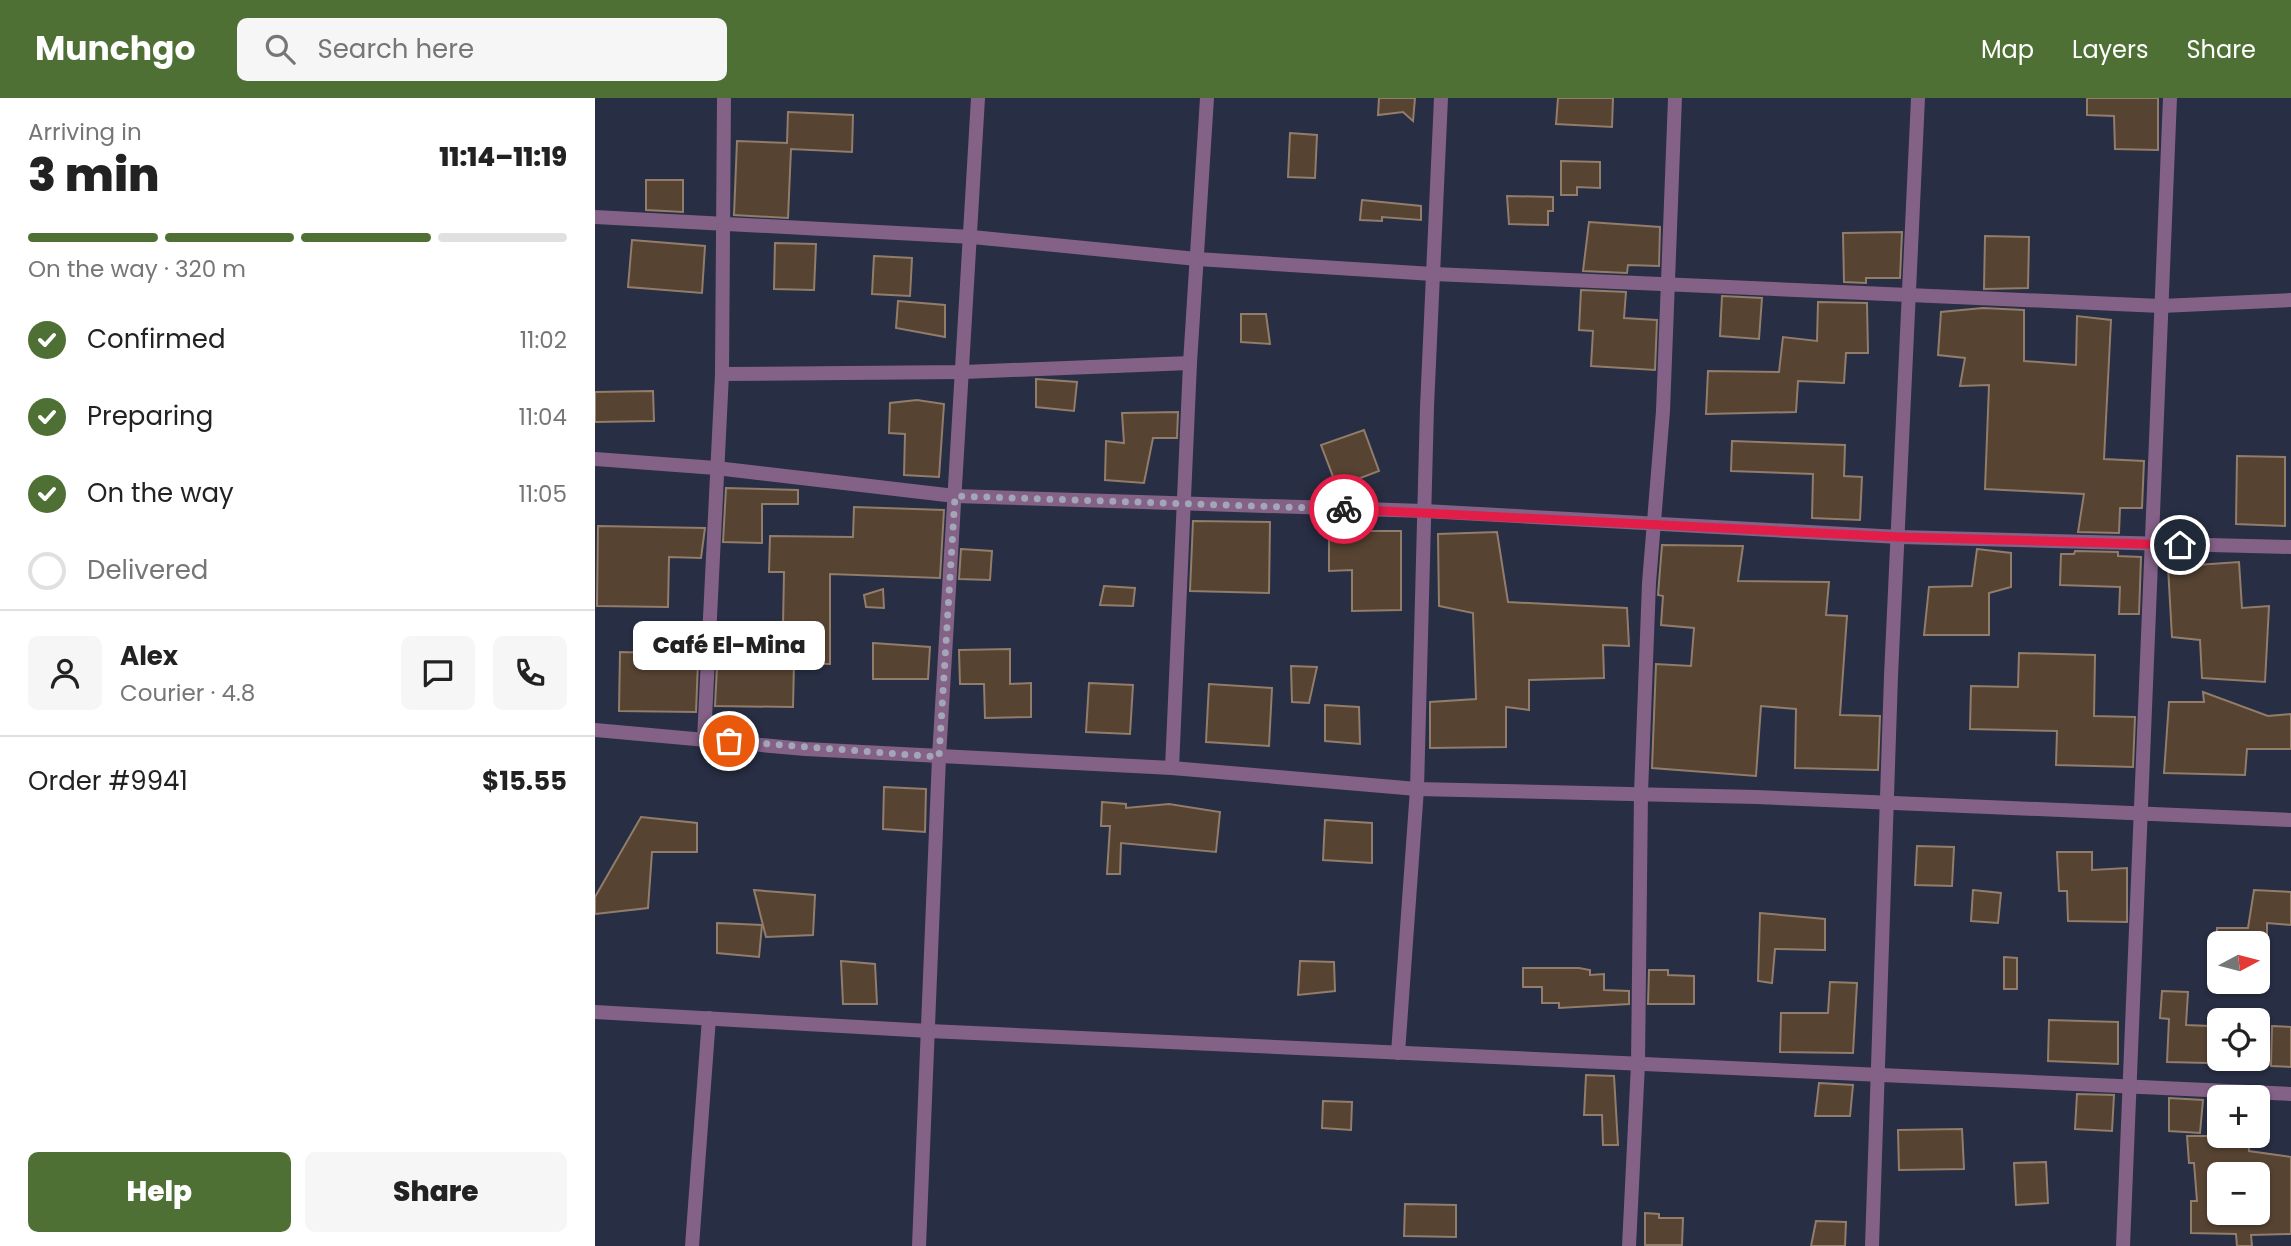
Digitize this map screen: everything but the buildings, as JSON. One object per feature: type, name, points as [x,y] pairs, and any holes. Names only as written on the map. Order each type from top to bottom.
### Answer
[{"type":"street","points":[[704,738],[722,374],[724,98]]},
{"type":"street","points":[[919,1246],[939,757],[972,237],[978,98]]},
{"type":"street","points":[[1172,768],[1190,363],[1207,98]]},
{"type":"street","points":[[1398,1053],[1417,789],[1424,511],[1441,98]]},
{"type":"street","points":[[1629,1246],[1637,1064],[1641,793],[1669,282],[1675,98]]},
{"type":"street","points":[[1872,1246],[1889,803],[1891,676],[1918,98]]},
{"type":"street","points":[[2123,1246],[2171,98]]},
{"type":"street","points":[[595,217],[972,237],[1197,258],[1433,274],[1669,282],[1909,296],[2161,306],[2291,300]]},
{"type":"street","points":[[722,374],[963,372],[1190,363]]},
{"type":"street","points":[[595,459],[716,468],[955,496],[1424,511],[1899,537],[2291,547]]},
{"type":"street","points":[[595,730],[805,749],[1172,768],[1417,789],[1641,793],[2291,820]]},
{"type":"street","points":[[595,1012],[929,1031],[2291,1094]]},
{"type":"street","points":[[692,1246],[709,1018]]},
{"type":"way so far","points":[[729,741],[805,749],[939,757],[955,496],[1344,509]]},
{"type":"place","name":"Café El-Mina","points":[[729,741]]},
{"type":"route","points":[[1344,509],[1899,537],[2180,545]]}]
